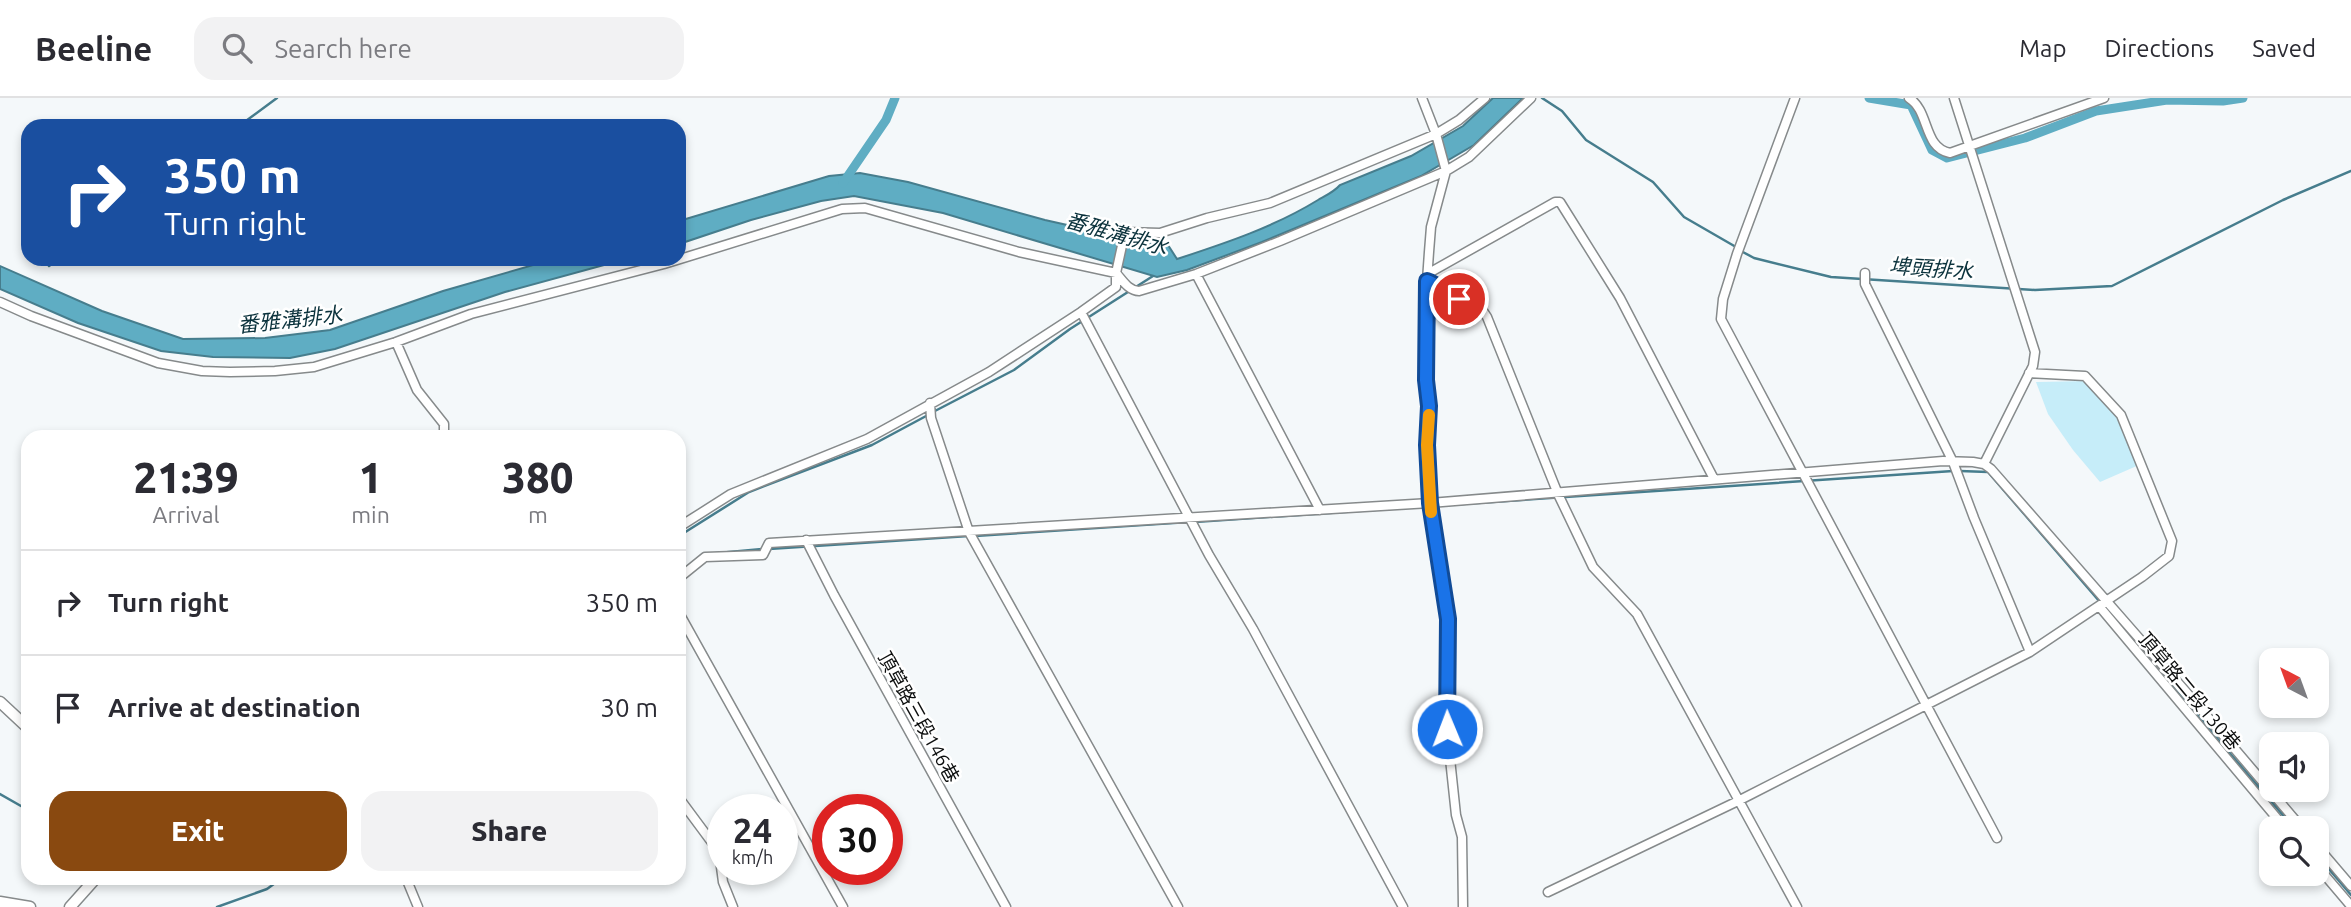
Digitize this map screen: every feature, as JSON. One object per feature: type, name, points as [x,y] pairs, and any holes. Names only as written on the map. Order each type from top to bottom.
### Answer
[{"type":"street","points":[[1422,98],[1446,171],[1431,227],[1426,380],[1429,406],[1427,445],[1430,503],[1448,619],[1445,712],[1456,815],[1462,838],[1463,907]]},
{"type":"street","points":[[686,523],[731,494],[867,439],[930,410],[989,372],[1084,318],[1116,287],[1125,232],[1160,233],[1207,218],[1270,203],[1436,134],[1459,120],[1485,98]]},
{"type":"street","points":[[686,257],[842,209],[865,208],[1019,252],[1116,274],[1130,288],[1139,291],[1196,274],[1446,171],[1469,157],[1531,98]]},
{"type":"street","points":[[1795,98],[1739,251],[1723,299],[1721,319],[1997,838]]},
{"type":"street","points":[[1909,98],[1919,107],[1935,145],[1950,153],[2104,98]]},
{"type":"street","points":[[1954,98],[2035,352],[2033,366],[1984,464]]},
{"type":"street","points":[[1428,277],[1555,202],[1560,202],[1626,310],[1714,479]]},
{"type":"street","points":[[0,302],[74,333],[158,363],[202,371],[275,371],[314,367],[396,342],[471,314],[656,266]]},
{"type":"street","points":[[1865,273],[1865,284],[1953,462],[2030,652]]},
{"type":"street","points":[[1196,274],[1320,510]]},
{"type":"street","points":[[1428,277],[1451,298],[1479,305],[1487,317],[1558,494],[1593,567],[1637,614],[1797,907]]},
{"type":"street","points":[[1084,318],[1188,517],[1259,641],[1403,907]]},
{"type":"street","points":[[396,342],[417,390],[444,424],[444,430]]},
{"type":"street","points":[[1548,892],[1738,801],[2030,652],[2169,556],[2172,541],[2121,415],[2085,376],[2029,373]]},
{"type":"street","points":[[930,410],[969,532],[1178,907]]},
{"type":"street","points":[[686,572],[705,557],[763,555],[769,543],[1430,503],[1943,461],[1984,464],[1991,468],[2103,603],[2291,816]]},
{"type":"street","name":"頂草路三段146巷","points":[[806,540],[1006,907]]},
{"type":"street","name":"頂草路二段130巷","points":[[2103,603],[2275,816]]},
{"type":"street","points":[[686,626],[843,907]]},
{"type":"street","points":[[0,702],[21,722]]},
{"type":"street","points":[[686,807],[719,852],[723,882],[733,907]]},
{"type":"street","points":[[2329,860],[2351,886]]},
{"type":"street","points":[[2329,880],[2351,906]]},
{"type":"street","points":[[70,907],[90,885]]},
{"type":"street","points":[[409,885],[418,907]]},
{"type":"street","points":[[0,902],[30,907]]},
{"type":"shaded area","points":[[2088,381],[2112,407],[2139,465],[2100,482],[2048,414],[2036,382]]},
{"type":"water","points":[[1493,98],[1523,98],[1474,145],[1421,176],[1262,242],[1187,270],[1157,277],[943,213],[854,196],[821,201],[751,220],[686,242],[686,219],[829,176],[860,173],[908,182],[1045,220],[1156,245],[1168,245],[1177,259],[1267,226],[1301,210],[1340,185],[1411,156],[1463,126]]},
{"type":"water","points":[[0,266],[102,311],[183,339],[265,338],[330,330],[443,291],[530,266],[600,266],[505,292],[335,349],[290,358],[213,357],[161,351],[78,323],[0,289]]},
{"type":"waterway","points":[[248,119],[277,98]]},
{"type":"waterway","points":[[843,183],[886,120],[895,98]]},
{"type":"waterway","name":"埤頭排水","points":[[1542,98],[1562,111],[1586,140],[1653,182],[1684,217],[1736,247]]},
{"type":"waterway","points":[[1869,98],[1911,105],[1932,150],[1947,158],[2025,138],[2096,111],[2167,100],[2223,101],[2243,98]]},
{"type":"waterway","name":"埤頭排水","points":[[1741,251],[1754,258],[1831,277],[2035,290],[2112,286],[2283,200],[2351,171]]},
{"type":"waterway","points":[[933,412],[1014,370],[1070,329],[1153,276]]},
{"type":"waterway","points":[[686,532],[749,492],[872,445],[928,415]]},
{"type":"waterway","points":[[1195,522],[1953,471]]},
{"type":"waterway","points":[[1960,471],[1988,472],[2100,602]]},
{"type":"waterway","points":[[975,536],[1189,522]]},
{"type":"waterway","points":[[769,549],[969,536]]},
{"type":"waterway","points":[[707,554],[762,549]]},
{"type":"waterway","points":[[2132,639],[2284,816]]},
{"type":"waterway","points":[[0,794],[21,806]]},
{"type":"waterway","points":[[2329,869],[2351,895]]},
{"type":"waterway","points":[[217,907],[272,885]]},
{"type":"slow traffic","points":[[1429,415],[1427,445],[1431,512]]},
{"type":"route","points":[[1447,729],[1445,712],[1448,619],[1435,547],[1427,445],[1427,281],[1442,288],[1451,298],[1459,299]]},
{"type":"water label","name":"番雅溝排水","points":[[1117,233]]},
{"type":"water label","name":"番雅溝排水","points":[[290,319]]}]
